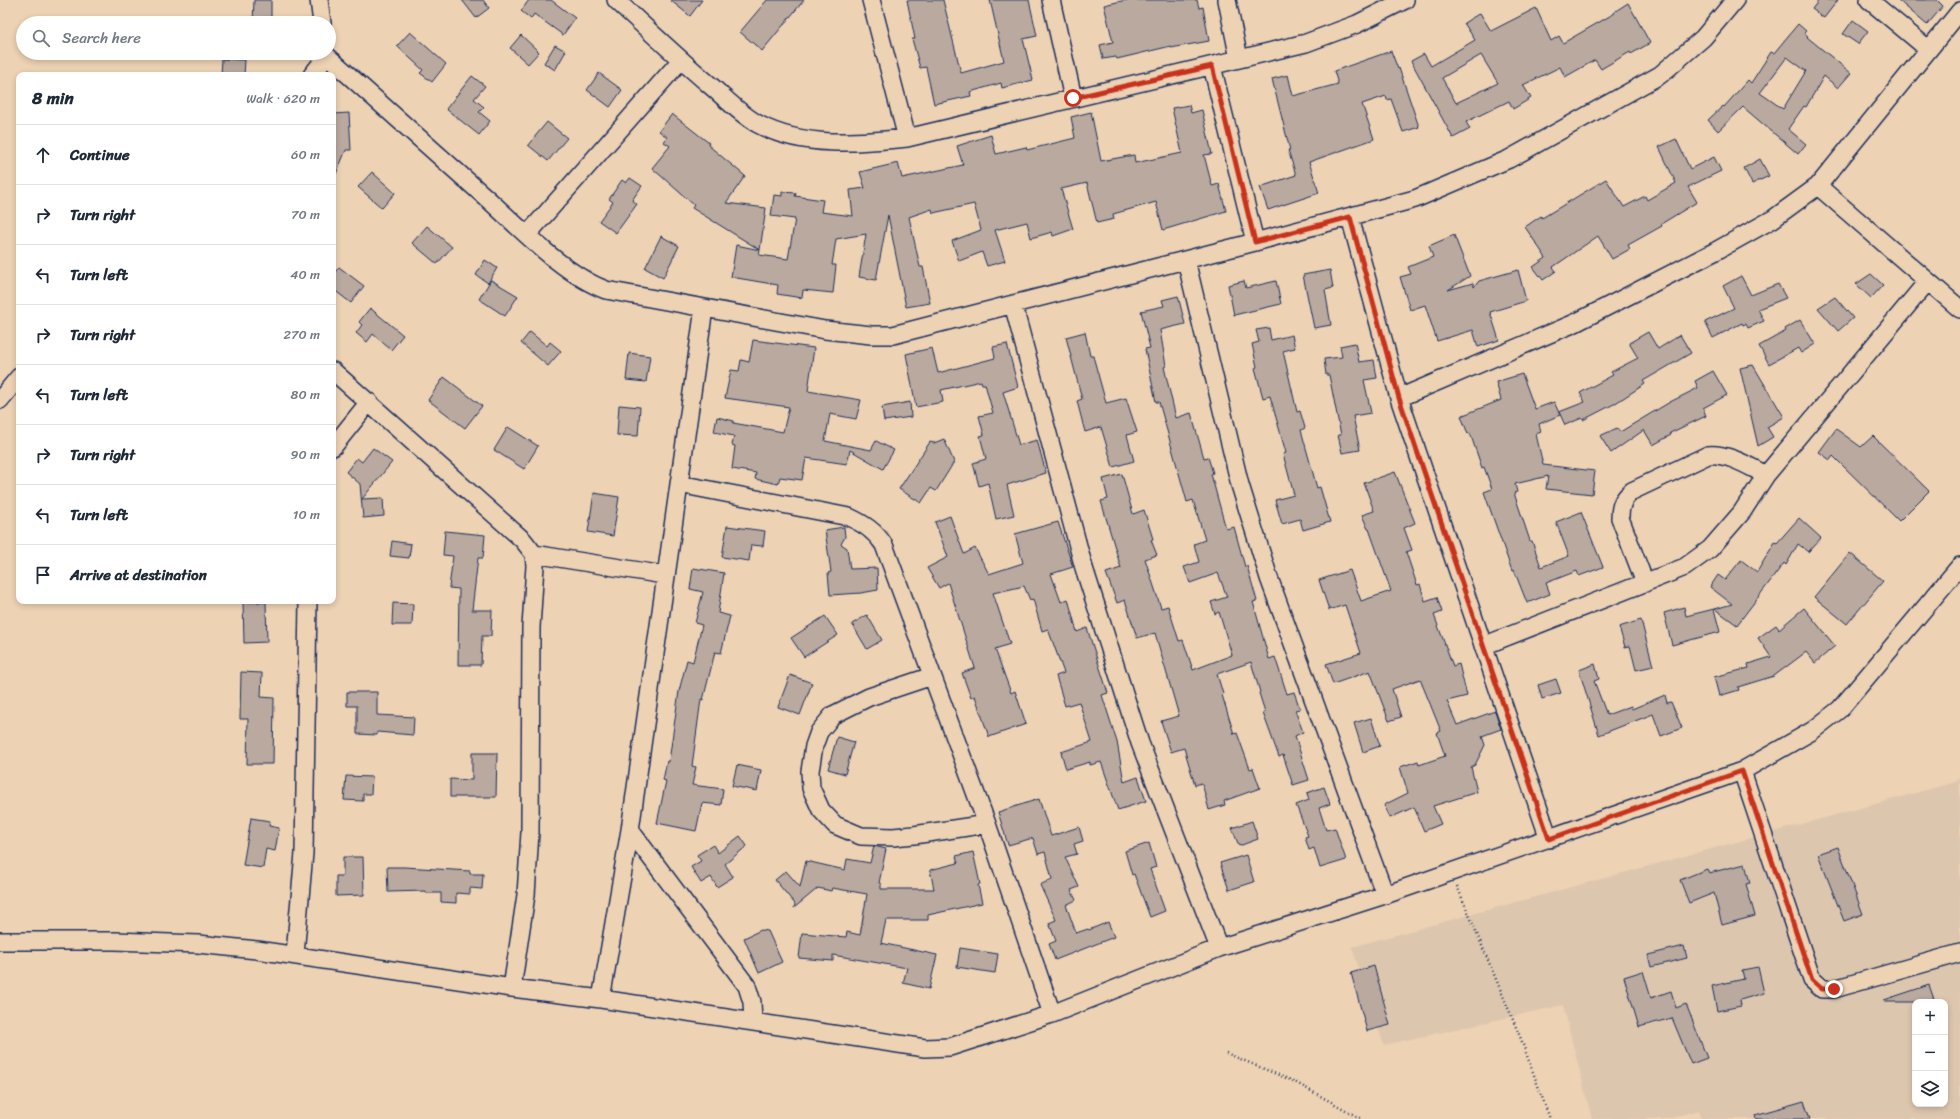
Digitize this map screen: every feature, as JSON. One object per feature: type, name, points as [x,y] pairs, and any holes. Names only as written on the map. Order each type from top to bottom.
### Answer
[{"type":"street","points":[[319,0],[321,16]]},
{"type":"street","points":[[616,0],[681,60],[735,107],[758,124],[788,135],[823,142],[860,143],[907,138],[1306,43],[1358,24],[1405,0]]},
{"type":"street","points":[[871,0],[907,138]]},
{"type":"street","points":[[1050,0],[1073,98]]},
{"type":"street","points":[[1228,0],[1238,58]]},
{"type":"street","points":[[332,60],[527,235],[574,273],[592,285],[606,290],[825,330],[871,335],[892,335],[1415,200],[1509,159],[1660,75],[1703,38],[1735,0]]},
{"type":"street","points":[[1869,0],[1928,49]]},
{"type":"street","points":[[1399,398],[1575,323],[1714,252],[1773,219],[1818,186],[1960,11]]},
{"type":"street","points":[[314,72],[321,60]]},
{"type":"street","points":[[527,235],[681,60]]},
{"type":"street","points":[[1212,66],[1255,242]]},
{"type":"street","points":[[1818,186],[1960,309]]},
{"type":"street","points":[[1350,217],[1399,398],[1549,839]]},
{"type":"street","points":[[1186,260],[1240,485],[1264,564],[1385,894]]},
{"type":"street","points":[[1483,646],[1645,584],[1685,567],[1710,549],[1742,512],[1766,475],[1927,282]]},
{"type":"street","points":[[1013,304],[1086,576],[1140,743],[1219,948]]},
{"type":"street","points":[[601,999],[630,830],[664,575],[679,484],[704,308]]},
{"type":"street","points":[[336,374],[523,540],[534,554],[535,566],[531,627],[530,832],[526,895],[512,988]]},
{"type":"street","points":[[0,400],[16,381]]},
{"type":"street","points":[[336,443],[369,402]]},
{"type":"street","points":[[1645,584],[1620,518],[1620,508],[1624,498],[1632,491],[1708,455],[1717,454],[1729,457],[1766,475]]},
{"type":"street","points":[[679,484],[849,517],[863,524],[877,534],[884,545],[987,824],[1052,1014]]},
{"type":"street","points":[[534,554],[664,575]]},
{"type":"street","points":[[0,941],[116,941],[198,944],[295,954],[512,988],[601,999],[940,1049],[1052,1014],[1219,948],[1549,839],[1742,771],[1812,731],[1840,708],[1960,566]]},
{"type":"street","points":[[295,954],[304,853],[308,604]]},
{"type":"street","points":[[932,676],[869,697],[833,715],[819,732],[814,746],[810,771],[811,788],[821,810],[835,825],[861,836],[914,836],[987,824]]},
{"type":"street","points":[[1742,771],[1812,980],[1822,989],[1834,989],[1960,953]]},
{"type":"street","points":[[630,830],[747,986],[752,1002],[753,1022]]},
{"type":"path","points":[[1450,871],[1521,1039],[1550,1119]]},
{"type":"path","points":[[1226,1053],[1293,1081],[1362,1119]]},
{"type":"shaded area","points":[[1960,777],[1960,1119],[1702,1119],[1699,1110],[1667,1119],[1592,1119],[1563,1005],[1384,1045],[1352,947],[1956,782]]},
{"type":"building","points":[[254,0],[271,0],[271,16],[253,16]]},
{"type":"building","points":[[462,0],[483,0],[489,8],[476,18]]},
{"type":"building","points":[[529,0],[551,0],[575,18],[563,35],[534,14],[531,19],[521,11]]},
{"type":"building","points":[[670,0],[702,0],[690,16]]},
{"type":"building","points":[[767,0],[804,0],[762,51],[740,32]]},
{"type":"building","points":[[907,0],[943,0],[961,73],[1004,61],[990,0],[1029,0],[1037,36],[1023,39],[1033,80],[1002,88],[1001,83],[970,92],[971,96],[934,104],[926,67],[920,68],[912,39],[915,39]]},
{"type":"building","points":[[1126,0],[1197,0],[1199,8],[1203,7],[1209,41],[1171,48],[1171,46],[1117,59],[1116,57],[1103,59],[1100,45],[1113,42],[1104,5]]},
{"type":"building","points":[[1819,0],[1838,0],[1824,18],[1812,9]]},
{"type":"building","points":[[1898,0],[1937,0],[1943,6],[1927,25]]},
{"type":"building","points":[[1628,3],[1650,43],[1631,54],[1630,52],[1601,69],[1595,60],[1565,77],[1560,67],[1523,85],[1531,98],[1513,109],[1509,101],[1466,122],[1470,129],[1453,138],[1411,61],[1424,54],[1431,66],[1475,40],[1464,23],[1480,13],[1491,31],[1536,8],[1551,41],[1559,36],[1563,43],[1615,13],[1614,12]],"holes":[[[1481,55],[1498,83],[1456,103],[1442,78]]]},
{"type":"building","points":[[1853,20],[1868,31],[1858,44],[1843,34]]},
{"type":"building","points":[[1798,24],[1806,31],[1804,33],[1808,36],[1807,37],[1851,73],[1838,88],[1824,76],[1806,107],[1804,106],[1788,129],[1806,144],[1798,154],[1743,107],[1718,131],[1708,120],[1723,106],[1724,107],[1748,80],[1751,83],[1771,52],[1774,53]],"holes":[[[1787,57],[1806,71],[1783,109],[1760,93]]]},
{"type":"building","points":[[410,32],[446,64],[432,82],[420,73],[423,70],[397,46]]},
{"type":"building","points":[[521,35],[539,52],[528,64],[510,48]]},
{"type":"building","points":[[555,45],[566,51],[555,70],[544,63]]},
{"type":"building","points":[[1391,51],[1398,69],[1399,68],[1419,127],[1403,132],[1391,99],[1387,100],[1386,96],[1362,104],[1374,139],[1309,162],[1319,193],[1268,210],[1260,187],[1296,175],[1288,150],[1290,150],[1272,79],[1288,75],[1293,96],[1338,84],[1334,71]]},
{"type":"building","points":[[222,60],[245,60],[244,72],[221,72]]},
{"type":"building","points":[[599,73],[622,90],[610,107],[587,90]]},
{"type":"building","points":[[472,76],[485,86],[474,99],[484,107],[479,112],[490,121],[479,135],[446,109]]},
{"type":"building","points":[[1189,105],[1191,113],[1202,110],[1212,154],[1204,155],[1212,186],[1219,184],[1226,211],[1163,230],[1156,202],[1113,214],[1114,219],[1097,223],[1087,183],[1061,189],[1073,229],[1053,236],[1052,232],[1031,238],[1027,222],[995,230],[1005,261],[987,266],[982,252],[959,261],[952,241],[981,230],[974,204],[933,213],[932,209],[909,217],[920,267],[923,267],[930,303],[906,307],[888,215],[876,280],[859,277],[866,234],[836,239],[832,265],[836,265],[833,293],[803,290],[802,298],[777,294],[778,285],[731,277],[736,245],[760,250],[759,255],[788,259],[795,219],[771,216],[774,195],[782,196],[782,192],[796,193],[795,196],[823,200],[821,212],[853,216],[850,190],[865,188],[860,172],[898,163],[902,178],[963,165],[957,146],[991,135],[996,154],[1026,147],[1027,150],[1075,138],[1071,117],[1091,112],[1101,161],[1134,155],[1135,163],[1182,153],[1172,108]]},
{"type":"building","points":[[349,113],[351,150],[346,150],[336,174],[336,114]]},
{"type":"building","points":[[672,114],[709,143],[708,145],[745,176],[726,203],[766,208],[760,250],[692,208],[694,205],[652,168],[670,146],[664,142],[667,137],[659,131]]},
{"type":"building","points":[[547,122],[567,138],[548,161],[528,145]]},
{"type":"building","points":[[1676,139],[1690,169],[1714,157],[1721,171],[1688,187],[1697,202],[1661,224],[1662,226],[1628,245],[1630,249],[1612,259],[1598,236],[1553,267],[1556,271],[1543,280],[1533,267],[1546,258],[1525,227],[1541,216],[1542,218],[1606,179],[1624,207],[1645,196],[1647,200],[1676,183],[1659,147]]},
{"type":"building","points":[[1760,159],[1769,176],[1752,184],[1744,168]]},
{"type":"building","points":[[372,172],[395,193],[382,208],[358,187]]},
{"type":"building","points":[[630,178],[642,186],[632,200],[637,204],[616,233],[599,221],[613,202],[609,199],[622,180],[626,183]]},
{"type":"building","points":[[427,226],[452,247],[437,264],[412,243]]},
{"type":"building","points":[[1454,235],[1470,276],[1448,290],[1473,283],[1474,287],[1479,281],[1518,270],[1526,301],[1490,312],[1499,340],[1478,347],[1473,330],[1437,341],[1425,305],[1410,310],[1400,277],[1411,274],[1408,267],[1433,257],[1429,246]]},
{"type":"building","points":[[661,236],[679,246],[663,278],[645,268]]},
{"type":"building","points":[[485,260],[497,268],[488,283],[476,275]]},
{"type":"building","points":[[339,267],[364,286],[351,303],[336,291],[336,271]]},
{"type":"building","points":[[1330,270],[1333,288],[1325,290],[1331,325],[1314,328],[1303,275]]},
{"type":"building","points":[[1871,274],[1883,285],[1871,298],[1856,284]]},
{"type":"building","points":[[1741,276],[1751,295],[1778,284],[1786,298],[1758,309],[1764,321],[1748,328],[1746,324],[1743,325],[1742,323],[1713,338],[1705,322],[1734,308],[1723,286]]},
{"type":"building","points":[[491,280],[518,296],[505,316],[479,299]]},
{"type":"building","points":[[1244,281],[1246,288],[1276,281],[1281,304],[1234,315],[1228,285]]},
{"type":"building","points":[[1178,296],[1185,324],[1160,330],[1166,366],[1164,367],[1176,418],[1191,413],[1204,458],[1208,457],[1213,473],[1211,474],[1226,529],[1234,527],[1245,567],[1247,566],[1257,601],[1253,602],[1269,659],[1275,657],[1287,694],[1294,692],[1300,709],[1295,710],[1303,732],[1295,736],[1309,780],[1293,785],[1283,755],[1279,757],[1263,713],[1265,712],[1251,662],[1217,674],[1234,734],[1237,733],[1250,769],[1253,768],[1260,788],[1224,801],[1225,805],[1209,810],[1202,783],[1195,785],[1184,748],[1171,752],[1161,721],[1179,716],[1155,633],[1137,638],[1125,600],[1117,603],[1106,573],[1121,568],[1101,501],[1108,499],[1103,479],[1122,474],[1133,514],[1144,510],[1153,539],[1151,540],[1157,555],[1145,559],[1161,608],[1168,606],[1179,641],[1183,640],[1193,670],[1232,655],[1219,612],[1215,614],[1211,602],[1227,597],[1218,573],[1190,583],[1184,567],[1199,562],[1194,544],[1205,540],[1193,500],[1187,502],[1159,402],[1156,402],[1145,349],[1150,348],[1141,311],[1164,306],[1162,300]]},
{"type":"building","points":[[1835,297],[1853,318],[1838,331],[1818,308]]},
{"type":"building","points":[[370,308],[403,335],[391,350],[373,334],[367,342],[356,333],[362,325],[359,322]]},
{"type":"building","points":[[1800,320],[1815,344],[1801,353],[1798,348],[1769,364],[1759,346],[1786,331],[1785,329]]},
{"type":"building","points":[[1269,328],[1271,340],[1292,335],[1295,348],[1283,351],[1297,412],[1300,411],[1305,428],[1301,430],[1317,488],[1320,487],[1330,522],[1303,530],[1300,519],[1282,524],[1275,500],[1294,495],[1283,454],[1286,453],[1270,396],[1263,398],[1255,368],[1257,367],[1252,344],[1259,342],[1256,330]]},
{"type":"building","points":[[530,332],[547,346],[550,342],[561,351],[548,366],[521,343]]},
{"type":"building","points":[[1085,332],[1090,356],[1093,356],[1106,403],[1126,398],[1137,432],[1127,435],[1134,461],[1113,467],[1101,427],[1085,432],[1077,401],[1082,399],[1066,337]]},
{"type":"building","points":[[1648,332],[1658,349],[1680,335],[1691,353],[1643,381],[1645,384],[1614,404],[1583,420],[1582,418],[1565,425],[1559,412],[1585,402],[1580,393],[1613,375],[1611,372],[1638,358],[1629,343]]},
{"type":"building","points":[[753,340],[814,348],[808,391],[861,400],[856,419],[830,414],[825,441],[871,450],[876,441],[894,450],[883,469],[850,450],[847,464],[806,458],[802,480],[780,477],[778,484],[755,479],[756,473],[732,469],[735,446],[732,445],[734,436],[714,432],[717,417],[734,421],[733,423],[783,432],[789,407],[725,398],[731,370],[739,371],[741,360],[749,362]]},
{"type":"building","points":[[1355,343],[1359,362],[1374,360],[1377,378],[1364,380],[1371,413],[1353,416],[1360,450],[1342,453],[1338,435],[1341,435],[1329,375],[1326,375],[1324,359],[1342,357],[1340,346]]},
{"type":"building","points":[[1007,344],[1018,387],[1003,392],[1019,445],[1037,440],[1046,473],[1007,485],[1014,515],[996,519],[988,483],[979,486],[973,463],[986,459],[980,436],[984,435],[979,416],[993,413],[985,384],[982,384],[981,381],[941,390],[943,402],[916,407],[906,354],[932,348],[938,373],[995,358],[993,347]]},
{"type":"building","points":[[629,353],[650,356],[646,382],[626,380]]},
{"type":"building","points":[[1753,365],[1784,417],[1767,427],[1773,437],[1758,446],[1740,368]]},
{"type":"building","points":[[1713,371],[1727,395],[1703,408],[1706,416],[1670,433],[1671,435],[1653,445],[1644,430],[1611,453],[1600,436],[1617,428],[1620,432],[1670,402],[1698,388],[1695,381]]},
{"type":"building","points":[[1522,374],[1535,409],[1554,402],[1560,415],[1539,424],[1541,432],[1536,434],[1543,465],[1595,471],[1592,494],[1546,489],[1548,476],[1515,484],[1517,492],[1514,493],[1530,541],[1532,541],[1541,567],[1569,556],[1556,522],[1581,512],[1603,567],[1579,576],[1577,571],[1546,583],[1550,594],[1527,603],[1514,570],[1512,571],[1484,492],[1492,489],[1484,467],[1482,468],[1470,433],[1468,434],[1461,416],[1501,400],[1496,382]]},
{"type":"building","points":[[444,377],[482,406],[465,428],[428,400]]},
{"type":"building","points":[[910,402],[911,417],[884,421],[882,407]]},
{"type":"building","points":[[619,405],[640,407],[638,436],[617,435]]},
{"type":"building","points":[[508,427],[538,446],[524,469],[494,450]]},
{"type":"building","points":[[1836,429],[1861,447],[1873,436],[1929,491],[1899,521],[1833,456],[1830,460],[1819,452]]},
{"type":"building","points":[[944,439],[954,462],[936,491],[931,488],[921,503],[899,489],[930,442],[934,443]]},
{"type":"building","points":[[373,448],[392,462],[362,499],[383,498],[384,516],[363,518],[360,484],[346,472],[357,458],[362,462]]},
{"type":"building","points":[[1395,472],[1415,523],[1404,528],[1412,550],[1406,552],[1417,585],[1420,584],[1425,601],[1437,597],[1442,612],[1434,615],[1453,666],[1459,664],[1467,696],[1447,701],[1457,725],[1495,711],[1501,729],[1482,736],[1485,745],[1475,765],[1471,767],[1477,792],[1433,806],[1441,824],[1424,831],[1414,807],[1390,818],[1384,805],[1408,793],[1400,767],[1418,761],[1419,765],[1445,756],[1437,733],[1441,731],[1420,679],[1392,689],[1401,717],[1389,721],[1370,671],[1333,684],[1326,664],[1361,653],[1345,605],[1329,610],[1319,580],[1350,570],[1361,601],[1391,591],[1369,529],[1362,515],[1374,511],[1364,483]]},
{"type":"building","points":[[594,493],[619,497],[613,536],[588,532]]},
{"type":"building","points":[[950,516],[964,554],[975,548],[989,574],[1023,563],[1015,534],[1058,522],[1073,567],[1051,574],[1061,602],[1068,599],[1077,632],[1087,628],[1108,693],[1102,695],[1117,742],[1124,782],[1138,777],[1146,801],[1118,810],[1101,762],[1090,765],[1090,762],[1066,769],[1061,752],[1092,742],[1079,702],[1065,706],[1056,676],[1064,673],[1048,629],[1042,631],[1033,599],[1030,600],[1024,586],[993,593],[1010,644],[995,649],[1011,693],[1015,691],[1026,724],[989,737],[975,696],[971,698],[962,673],[975,668],[948,583],[939,588],[927,568],[948,557],[935,522]]},
{"type":"building","points":[[1799,518],[1821,538],[1808,552],[1798,544],[1786,565],[1784,563],[1737,625],[1715,609],[1732,604],[1710,587],[1718,575],[1725,580],[1741,560],[1757,572],[1775,542],[1777,543]]},
{"type":"building","points":[[727,526],[765,531],[763,546],[751,545],[749,561],[722,557]]},
{"type":"building","points":[[844,527],[845,537],[841,544],[847,548],[850,569],[877,568],[878,590],[861,593],[830,595],[828,573],[831,572],[825,530]]},
{"type":"building","points":[[445,531],[485,535],[483,558],[478,558],[472,610],[492,610],[491,636],[482,636],[481,665],[458,665],[459,589],[449,588],[453,556],[443,555]]},
{"type":"building","points":[[392,541],[411,544],[409,558],[390,556]]},
{"type":"building","points":[[1850,553],[1883,581],[1847,624],[1814,597]]},
{"type":"building","points":[[693,568],[724,573],[718,613],[730,616],[721,653],[715,652],[703,700],[701,699],[692,766],[696,767],[692,785],[723,789],[721,805],[702,803],[696,831],[657,823],[666,781],[663,780],[667,761],[669,761],[679,691],[687,660],[693,662],[702,625],[695,623],[703,592],[690,589]]},
{"type":"building","points":[[393,603],[413,604],[412,625],[392,625]]},
{"type":"building","points":[[243,604],[266,604],[267,642],[244,643]]},
{"type":"building","points":[[1684,607],[1686,616],[1714,609],[1720,632],[1672,645],[1664,613]]},
{"type":"building","points":[[1804,608],[1835,646],[1815,663],[1806,652],[1774,676],[1738,687],[1739,690],[1719,696],[1714,677],[1749,668],[1748,664],[1771,657],[1758,638],[1776,625],[1779,629]]},
{"type":"building","points":[[867,615],[882,640],[867,649],[852,624]]},
{"type":"building","points":[[825,616],[838,635],[804,657],[791,638]]},
{"type":"building","points":[[1641,620],[1653,666],[1636,670],[1630,646],[1625,647],[1619,627]]},
{"type":"building","points":[[1595,664],[1599,679],[1594,681],[1607,715],[1631,706],[1632,709],[1665,695],[1667,703],[1671,702],[1682,728],[1661,736],[1653,714],[1599,735],[1579,670]]},
{"type":"building","points":[[241,672],[262,673],[261,697],[274,698],[273,764],[247,764],[248,719],[240,719]]},
{"type":"building","points":[[790,675],[812,683],[800,715],[778,707]]},
{"type":"building","points":[[1556,679],[1561,693],[1542,699],[1538,685]]},
{"type":"building","points":[[347,692],[377,692],[377,715],[414,717],[413,735],[377,732],[377,735],[357,734],[357,706],[347,706]]},
{"type":"building","points":[[1371,718],[1380,746],[1363,752],[1354,723]]},
{"type":"building","points":[[837,737],[854,742],[845,774],[828,769]]},
{"type":"building","points":[[472,753],[497,753],[496,797],[450,797],[450,779],[472,780]]},
{"type":"building","points":[[737,765],[761,770],[757,791],[732,786]]},
{"type":"building","points":[[346,776],[372,777],[371,794],[363,794],[363,801],[344,800]]},
{"type":"building","points":[[1324,787],[1330,804],[1319,808],[1326,830],[1335,828],[1346,860],[1320,868],[1314,848],[1309,850],[1305,837],[1308,836],[1296,805],[1309,800],[1307,793]]},
{"type":"building","points":[[1039,799],[1051,836],[1079,827],[1083,841],[1074,844],[1077,854],[1065,857],[1079,887],[1071,890],[1076,900],[1066,905],[1076,933],[1089,930],[1108,922],[1114,937],[1055,960],[1049,944],[1056,941],[1049,923],[1056,920],[1040,885],[1052,879],[1045,852],[1038,854],[1033,838],[1008,845],[998,812]]},
{"type":"building","points":[[251,818],[270,821],[269,826],[279,828],[275,851],[266,849],[263,868],[243,865]]},
{"type":"building","points":[[1252,821],[1258,839],[1239,846],[1232,828]]},
{"type":"building","points":[[740,836],[747,846],[725,864],[733,877],[717,887],[711,877],[701,883],[691,867],[701,861],[697,855],[713,845],[718,853]]},
{"type":"building","points":[[1149,843],[1156,867],[1150,869],[1165,911],[1150,917],[1134,874],[1132,875],[1125,851]]},
{"type":"building","points":[[874,846],[886,849],[879,883],[881,884],[881,889],[934,889],[930,870],[958,863],[956,856],[973,852],[980,884],[978,885],[982,903],[928,915],[928,920],[886,920],[881,943],[937,955],[929,989],[903,983],[907,968],[833,955],[833,961],[799,958],[802,933],[846,937],[847,932],[860,935],[867,894],[832,888],[831,891],[818,888],[794,908],[795,904],[775,880],[786,871],[800,887],[806,861],[845,870],[847,859],[870,863]]},
{"type":"building","points":[[1838,847],[1863,914],[1844,921],[1818,854]]},
{"type":"building","points":[[1246,855],[1254,882],[1229,890],[1220,863]]},
{"type":"building","points":[[343,857],[363,857],[364,895],[336,896],[336,876],[343,876]]},
{"type":"building","points":[[1745,864],[1750,883],[1746,884],[1755,916],[1722,925],[1714,893],[1689,903],[1680,880],[1707,869],[1709,873]]},
{"type":"building","points":[[387,867],[470,871],[470,874],[483,874],[482,889],[470,888],[470,894],[456,893],[456,903],[441,902],[441,893],[426,893],[426,891],[388,892]]},
{"type":"building","points":[[761,930],[768,931],[782,962],[759,973],[744,938]]},
{"type":"building","points":[[1684,946],[1687,958],[1651,967],[1648,955]]},
{"type":"building","points":[[960,948],[998,954],[995,973],[957,967]]},
{"type":"building","points":[[1374,966],[1390,1025],[1367,1031],[1351,973]]},
{"type":"building","points":[[1758,967],[1764,993],[1740,1000],[1741,1006],[1717,1011],[1712,986],[1744,979],[1742,970]]},
{"type":"building","points":[[1643,971],[1651,998],[1671,991],[1676,1008],[1686,1004],[1707,1058],[1691,1064],[1672,1018],[1639,1027],[1624,977]]},
{"type":"building","points":[[1929,985],[1934,999],[1912,999],[1912,1002],[1885,1002],[1884,1000]]},
{"type":"building","points":[[1804,1101],[1810,1119],[1756,1119],[1755,1115]]},
{"type":"route","points":[[1073,98],[1212,66],[1255,242],[1350,217],[1399,398],[1549,839],[1742,771],[1812,980],[1822,989],[1834,989]]}]
